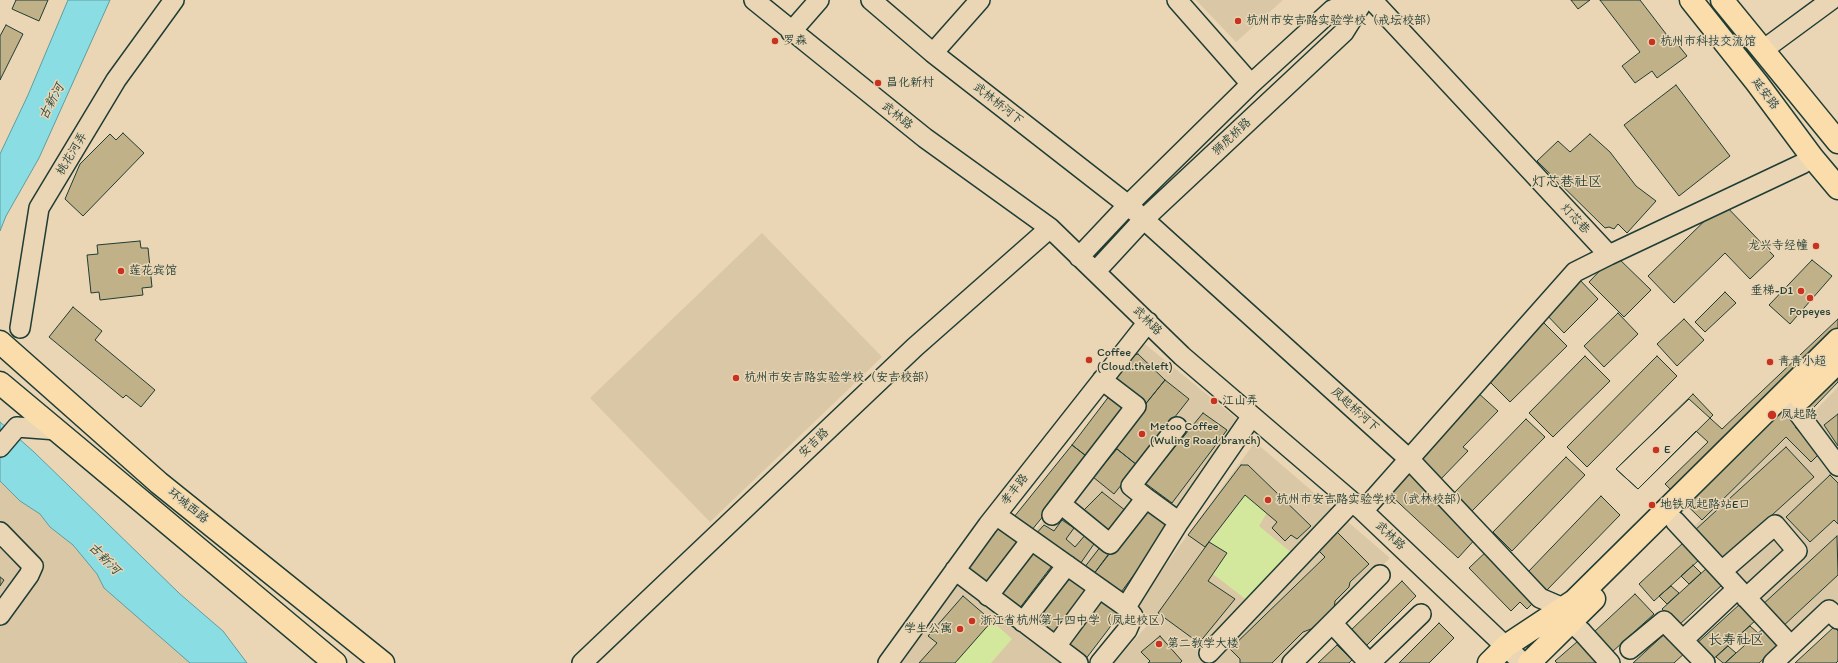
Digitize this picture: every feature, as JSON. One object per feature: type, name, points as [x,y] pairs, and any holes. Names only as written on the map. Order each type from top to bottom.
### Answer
[{"type":"main road","name":"延安路","points":[[1692,0],[1757,83],[1812,157],[1838,188]]},
{"type":"main road","points":[[1722,0],[1838,142]]},
{"type":"main road","points":[[1571,615],[1574,601],[1838,340]]},
{"type":"main road","name":"环城西路","points":[[0,342],[159,483],[383,663]]},
{"type":"main road","points":[[1530,663],[1571,615],[1675,521],[1838,362]]},
{"type":"main road","points":[[2,389],[57,430],[335,663]]},
{"type":"main road","points":[[1489,663],[1506,646],[1571,615]]},
{"type":"street","name":"桃花河弄","points":[[20,328],[39,208],[116,80],[174,0]]},
{"type":"street","name":"武林路","points":[[754,0],[791,32],[925,138],[1050,228],[1182,356],[1358,506],[1524,663]]},
{"type":"street","points":[[791,32],[819,0]]},
{"type":"street","name":"武林桥河下","points":[[871,0],[933,53],[1128,205]]},
{"type":"street","points":[[933,53],[980,0]]},
{"type":"street","points":[[1177,0],[1251,84]]},
{"type":"street","name":"狮虎桥路","points":[[1079,257],[1128,205],[1251,84],[1332,10],[1356,0]]},
{"type":"street","name":"狮虎桥路","points":[[1096,271],[1144,219],[1344,32],[1364,0]]},
{"type":"street","name":"灯芯巷","points":[[1372,0],[1609,255]]},
{"type":"street","points":[[1763,50],[1831,0]]},
{"type":"street","points":[[1209,652],[1358,506],[1409,459],[1575,272],[1802,164],[1812,157]]},
{"type":"street","name":"凤起桥河下","points":[[1128,205],[1409,459],[1540,598],[1571,615]]},
{"type":"street","name":"安吉路","points":[[582,663],[915,347],[1050,228]]},
{"type":"street","name":"孝丰路","points":[[888,663],[954,570],[1148,322]]},
{"type":"street","points":[[1102,380],[1136,406],[1057,509],[1110,544],[1146,498]]},
{"type":"street","points":[[1793,406],[1838,466]]},
{"type":"street","points":[[1126,607],[1179,522],[1252,416]]},
{"type":"street","points":[[0,447],[17,427],[57,430]]},
{"type":"street","points":[[1177,427],[1132,486],[1179,522]]},
{"type":"street","points":[[996,515],[1126,607],[1133,616],[1127,630],[1100,663]]},
{"type":"street","points":[[1675,521],[1791,646]]},
{"type":"street","points":[[1683,640],[1797,551],[1775,525],[1722,572]]},
{"type":"street","points":[[0,532],[33,566],[29,575],[0,615]]},
{"type":"street","points":[[988,596],[1031,540]]},
{"type":"street","points":[[1023,622],[1067,565]]},
{"type":"street","points":[[954,570],[1078,663]]},
{"type":"street","points":[[1292,663],[1380,575]]},
{"type":"street","points":[[1056,646],[1099,588]]},
{"type":"street","points":[[1773,663],[1791,646],[1835,611]]},
{"type":"street","points":[[1332,623],[1370,663],[1421,614]]},
{"type":"street","points":[[1571,615],[1582,632],[1610,663]]},
{"type":"street","points":[[1630,649],[1664,621],[1683,640],[1699,661]]},
{"type":"shaded area","name":"杭州市安吉路实验学校（戒坛校部）","points":[[1196,0],[1283,0],[1236,42]]},
{"type":"shaded area","name":"杭州市安吉路实验学校（安吉校部）","points":[[762,233],[882,357],[710,522],[590,398]]},
{"type":"shaded area","points":[[1141,341],[1236,418],[1235,427],[1124,599],[1032,535],[1128,409],[1104,388]]},
{"type":"shaded area","points":[[1838,387],[1838,457],[1808,418]]},
{"type":"shaded area","points":[[1801,424],[1838,471],[1838,611],[1827,600],[1787,636],[1689,531]]},
{"type":"shaded area","name":"杭州市安吉路实验学校（武林校部）","points":[[1255,442],[1390,558],[1283,663],[1114,663],[1153,619],[1136,606]]},
{"type":"shaded area","points":[[0,476],[209,663],[0,663]]},
{"type":"shaded area","name":"浙江省杭州第十四中学（凤起校区）","points":[[957,580],[1069,663],[902,663]]},
{"type":"green space","points":[[1245,495],[1267,513],[1259,526],[1292,553],[1248,601],[1213,574],[1227,553],[1209,543]]},
{"type":"green space","points":[[992,621],[1012,639],[991,663],[955,663]]},
{"type":"water","name":"古新河","points":[[68,0],[110,0],[39,158],[6,216],[0,231],[0,154],[28,95]]},
{"type":"water","name":"古新河","points":[[0,422],[34,452],[180,594],[223,631],[247,663],[190,663],[104,588],[97,574],[73,545],[50,527],[40,514],[20,501],[0,481]]},
{"type":"building","points":[[16,0],[48,0],[39,21],[12,9]]},
{"type":"building","points":[[1571,0],[1590,0],[1578,9]]},
{"type":"building","name":"杭州市科技交流馆","points":[[1600,0],[1640,0],[1673,43],[1675,41],[1687,56],[1657,78],[1652,71],[1635,83],[1622,66],[1640,52]]},
{"type":"building","points":[[6,25],[23,34],[0,80],[0,36]]},
{"type":"building","points":[[1676,85],[1730,156],[1679,196],[1624,125]]},
{"type":"building","points":[[123,133],[144,153],[83,216],[65,199],[80,164],[110,134],[116,140]]},
{"type":"building","points":[[1590,134],[1610,152],[1636,186],[1656,201],[1627,233],[1618,224],[1614,229],[1609,227],[1605,228],[1537,161],[1558,141],[1570,152]]},
{"type":"building","points":[[1723,203],[1774,256],[1750,279],[1725,253],[1674,303],[1648,276]]},
{"type":"building","points":[[140,241],[141,248],[148,248],[152,287],[142,288],[143,295],[100,300],[99,292],[91,293],[87,255],[98,254],[97,245]]},
{"type":"building","points":[[1615,255],[1651,290],[1624,317],[1589,282]]},
{"type":"building","name":"垂梯-D1","points":[[1812,260],[1832,276],[1790,324],[1769,305]]},
{"type":"building","points":[[1578,278],[1598,299],[1564,333],[1544,312]]},
{"type":"building","points":[[1725,292],[1736,303],[1705,332],[1695,322]]},
{"type":"building","points":[[73,307],[102,331],[95,340],[155,390],[141,407],[126,395],[123,398],[49,337]]},
{"type":"building","points":[[1618,313],[1638,334],[1604,367],[1584,346]]},
{"type":"building","points":[[1684,319],[1704,340],[1677,366],[1657,344]]},
{"type":"building","name":"凤起路","points":[[1838,319],[1838,382],[1795,427],[1820,453],[1811,462],[1786,437],[1702,520],[1665,484],[1708,442],[1696,431],[1638,489],[1616,469],[1689,399],[1722,429]]},
{"type":"building","points":[[1542,321],[1567,346],[1510,402],[1485,377]]},
{"type":"building","points":[[1138,354],[1165,380],[1144,406],[1113,380],[1130,356]]},
{"type":"building","points":[[1585,356],[1610,381],[1553,437],[1529,413]]},
{"type":"building","points":[[1657,356],[1677,376],[1587,467],[1567,447]]},
{"type":"building","points":[[1165,380],[1189,399],[1137,465],[1112,445]]},
{"type":"building","points":[[1477,392],[1498,411],[1463,447],[1468,451],[1438,482],[1414,459]]},
{"type":"building","name":"E","points":[[1693,394],[1713,415],[1638,489],[1616,469]]},
{"type":"building","points":[[1110,395],[1128,409],[1090,459],[1072,445]]},
{"type":"building","points":[[1203,413],[1227,430],[1172,503],[1145,483]]},
{"type":"building","points":[[1838,414],[1838,446],[1824,425]]},
{"type":"building","points":[[1526,419],[1545,437],[1471,512],[1453,494]]},
{"type":"building","points":[[1072,445],[1090,459],[1031,531],[1014,517]]},
{"type":"building","points":[[1786,447],[1814,477],[1721,561],[1694,531]]},
{"type":"building","points":[[1117,449],[1137,465],[1114,494],[1093,477]]},
{"type":"building","points":[[1566,457],[1585,475],[1512,551],[1493,532]]},
{"type":"building","points":[[1241,465],[1248,465],[1311,526],[1297,539],[1291,535],[1285,541],[1272,528],[1277,522],[1245,495],[1205,547],[1188,535]]},
{"type":"building","points":[[1406,469],[1478,536],[1458,558],[1386,491]]},
{"type":"building","points":[[1830,475],[1838,483],[1838,524],[1834,520],[1810,542],[1786,517]]},
{"type":"building","points":[[1102,492],[1126,511],[1108,534],[1082,512]]},
{"type":"building","points":[[1601,496],[1620,515],[1547,590],[1528,572]]},
{"type":"building","points":[[1145,508],[1169,527],[1119,595],[1093,575]]},
{"type":"building","points":[[1062,520],[1074,528],[1066,539],[1075,547],[1086,534],[1096,541],[1078,567],[1035,535],[1044,525],[1054,531]]},
{"type":"building","points":[[1001,525],[1019,539],[984,585],[965,571]]},
{"type":"building","points":[[1335,530],[1369,564],[1350,582],[1349,587],[1335,601],[1334,609],[1311,629],[1303,632],[1272,663],[1240,663],[1240,659],[1230,649],[1325,557],[1316,548]]},
{"type":"building","points":[[1837,536],[1838,575],[1781,628],[1761,606]]},
{"type":"building","points":[[1209,542],[1227,553],[1208,581],[1235,599],[1199,643],[1158,613]]},
{"type":"building","points":[[1683,543],[1699,560],[1654,601],[1639,584]]},
{"type":"building","points":[[1101,546],[1110,552],[1093,575],[1084,568]]},
{"type":"building","points":[[1490,548],[1538,598],[1527,609],[1520,602],[1511,611],[1469,568]]},
{"type":"building","points":[[1036,549],[1054,563],[1019,609],[1000,595]]},
{"type":"building","points":[[1693,565],[1701,573],[1689,584],[1681,576]]},
{"type":"building","points":[[1707,568],[1722,585],[1678,626],[1662,609]]},
{"type":"building","points":[[1069,575],[1087,589],[1052,635],[1033,622]]},
{"type":"building","points":[[0,577],[4,580],[0,586]]},
{"type":"building","points":[[1402,581],[1416,596],[1364,648],[1349,632]]},
{"type":"building","points":[[1671,586],[1679,593],[1667,604],[1659,596]]},
{"type":"building","points":[[1635,594],[1654,614],[1612,652],[1594,632]]},
{"type":"building","name":"学生公寓","points":[[963,596],[992,621],[955,663],[919,663],[937,643],[928,636]]},
{"type":"building","points":[[1102,600],[1120,614],[1085,660],[1066,646]]},
{"type":"building","points":[[1740,604],[1756,620],[1711,661],[1695,645]]},
{"type":"building","points":[[1439,623],[1454,638],[1429,663],[1399,663]]},
{"type":"building","points":[[1750,626],[1758,633],[1745,645],[1738,636]]},
{"type":"building","points":[[1834,627],[1838,631],[1838,661],[1836,663],[1795,663]]},
{"type":"building","points":[[1764,628],[1779,645],[1759,663],[1725,663]]},
{"type":"building","points":[[1670,629],[1688,650],[1674,663],[1633,663]]},
{"type":"building","name":"第二教学大楼","points":[[1160,636],[1182,661],[1180,663],[1148,663],[1150,661],[1141,652]]},
{"type":"building","points":[[1578,641],[1598,663],[1557,663],[1555,661]]},
{"type":"building","points":[[1337,645],[1352,660],[1349,663],[1318,663]]},
{"type":"building","points":[[1728,646],[1736,653],[1725,663],[1723,663],[1716,657]]},
{"type":"place","name":"杭州市安吉路实验学校（戒坛校部）","points":[[1238,21]]},
{"type":"place","name":"罗森","points":[[775,41]]},
{"type":"place","name":"杭州市科技交流馆","points":[[1652,42]]},
{"type":"place","name":"昌化新村","points":[[878,83]]},
{"type":"place","name":"龙兴寺经幢","points":[[1816,246]]},
{"type":"place","name":"莲花宾馆","points":[[121,271]]},
{"type":"place","name":"垂梯-D1","points":[[1801,291]]},
{"type":"place","name":"Popeyes","points":[[1810,298]]},
{"type":"place","name":"Coffee (Cloud.theleft)","points":[[1089,360]]},
{"type":"place","name":"青青小超","points":[[1770,362]]},
{"type":"place","name":"杭州市安吉路实验学校（安吉校部）","points":[[736,378]]},
{"type":"place","name":"江山弄","points":[[1214,401]]},
{"type":"place","name":"凤起路","points":[[1772,415]]},
{"type":"place","name":"Metoo Coffee (Wuling Road branch)","points":[[1142,434]]},
{"type":"place","name":"E","points":[[1656,450]]},
{"type":"place","name":"杭州市安吉路实验学校（武林校部）","points":[[1268,500]]},
{"type":"place","name":"地铁凤起路站E口","points":[[1652,505]]},
{"type":"place","name":"浙江省杭州第十四中学（凤起校区）","points":[[972,621]]},
{"type":"place","name":"学生公寓","points":[[960,629]]},
{"type":"place","name":"第二教学大楼","points":[[1159,644]]},
{"type":"district","name":"灯芯巷社区","points":[[1567,182]]},
{"type":"district","name":"长寿社区","points":[[1736,640]]}]
